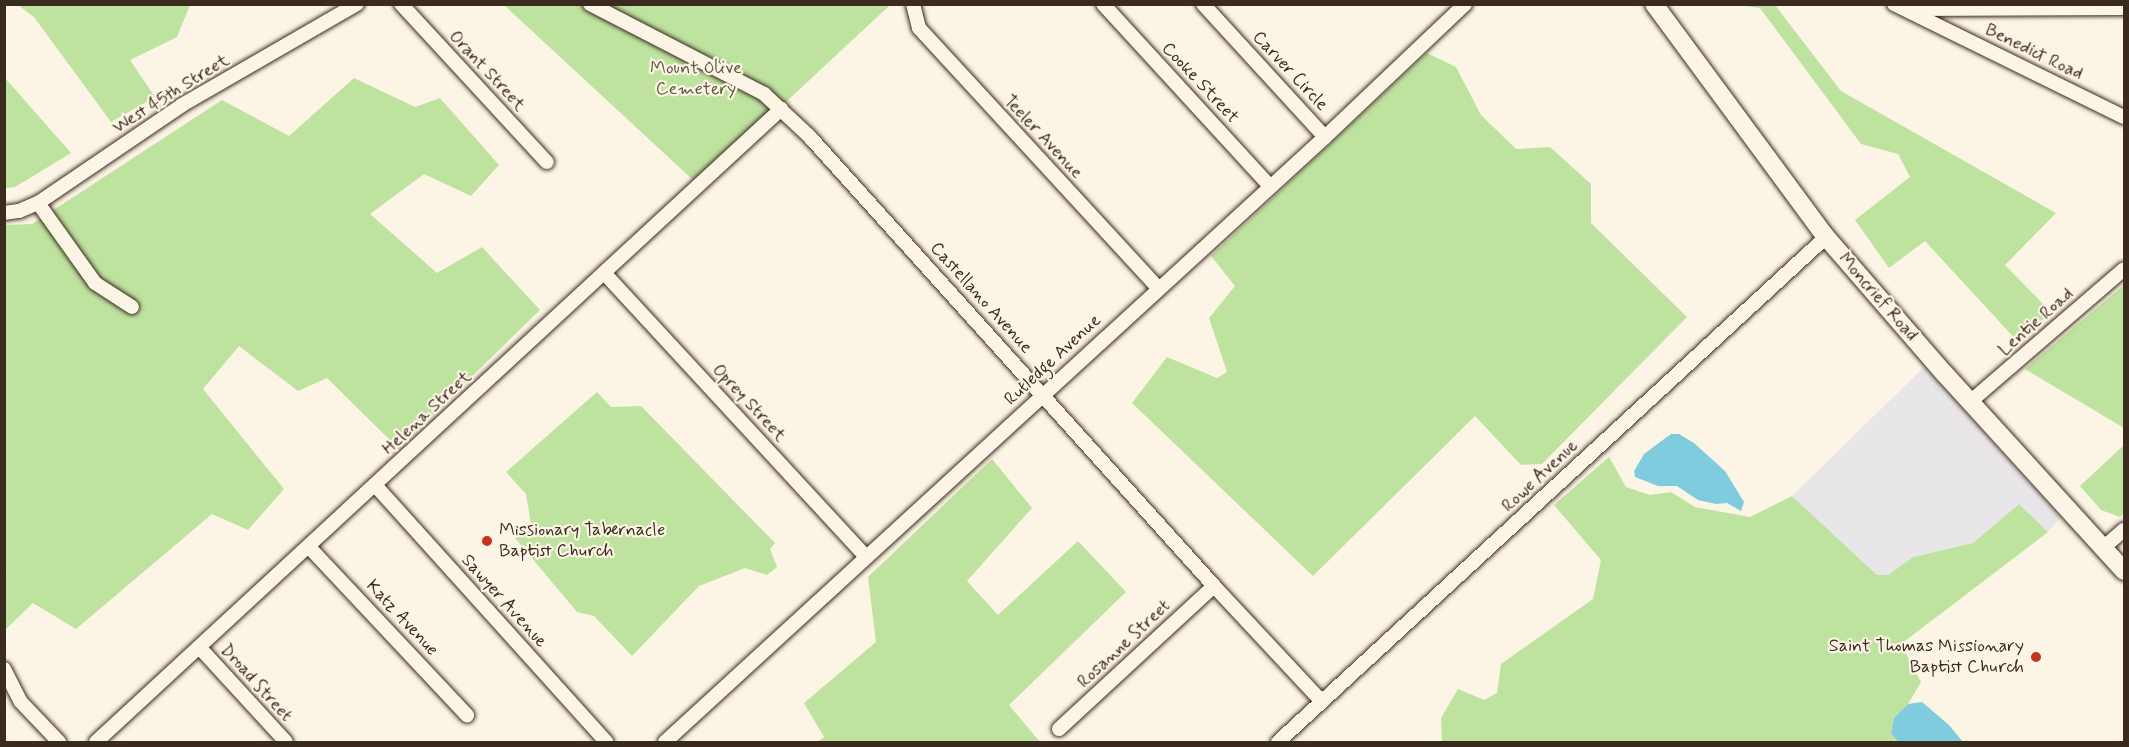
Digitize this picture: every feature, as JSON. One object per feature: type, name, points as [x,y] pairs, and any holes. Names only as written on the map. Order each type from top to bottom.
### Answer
[{"type":"main road","name":"Moncrief Road","points":[[1654,4],[1826,237],[1970,402],[2124,571]]},
{"type":"street","name":"West 45th Street","points":[[4,213],[19,211],[38,203],[182,105],[357,4]]},
{"type":"street","name":"Orant Street","points":[[401,4],[546,162]]},
{"type":"street","name":"Castellano Avenue","points":[[590,4],[764,94],[781,109],[809,136],[1044,393],[1052,406],[1322,702]]},
{"type":"street","name":"Teeler Avenue","points":[[913,4],[919,28],[1158,288]]},
{"type":"street","name":"Cooke Street","points":[[1103,4],[1270,186]]},
{"type":"street","name":"Carver Circle","points":[[1203,4],[1325,136]]},
{"type":"street","name":"Rutledge Avenue","points":[[665,742],[1325,136],[1465,4]]},
{"type":"street","points":[[1900,7],[2124,8]]},
{"type":"street","name":"Benedict Road","points":[[1900,7],[2124,117]]},
{"type":"street","name":"Helena Street","points":[[96,742],[781,109]]},
{"type":"street","points":[[38,203],[95,283],[132,307]]},
{"type":"street","name":"Rowe Avenue","points":[[1278,742],[1826,237]]},
{"type":"street","name":"Lentie Road","points":[[1970,402],[2124,269]]},
{"type":"street","name":"Oprey Street","points":[[604,274],[866,557]]},
{"type":"street","name":"Sawyer Avenue","points":[[375,485],[606,742]]},
{"type":"street","points":[[2103,548],[2124,530]]},
{"type":"street","name":"Katz Avenue","points":[[309,547],[467,715]]},
{"type":"street","name":"Rosanne Street","points":[[1059,729],[1214,586]]},
{"type":"street","name":"Droad Street","points":[[200,648],[286,742]]},
{"type":"street","points":[[4,669],[20,701],[59,742]]},
{"type":"shaded area","points":[[1924,367],[2061,518],[2048,532],[2019,504],[1973,543],[1913,557],[1888,575],[1877,575],[1792,496]]},
{"type":"green space","points":[[18,5],[190,5],[177,37],[130,60],[155,97],[111,122],[34,17]]},
{"type":"green space","name":"Mount Olive Cemetery","points":[[504,5],[890,5],[787,101],[693,180]]},
{"type":"green space","points":[[1737,5],[1775,5],[1841,91],[2056,213],[2005,265],[2051,312],[2019,343],[1925,241],[1889,268],[1855,220],[1910,177],[1898,154],[1861,144],[1760,8]]},
{"type":"green space","points":[[1427,53],[1456,67],[1481,115],[1516,149],[1550,147],[1591,184],[1591,223],[1687,317],[1542,464],[1521,465],[1475,416],[1313,576],[1132,403],[1167,357],[1217,378],[1227,372],[1209,318],[1235,286],[1211,256]]},
{"type":"green space","points":[[5,78],[71,153],[15,187],[5,188]]},
{"type":"green space","points":[[354,78],[415,107],[440,98],[499,165],[471,196],[424,174],[370,214],[437,273],[482,247],[540,310],[398,448],[327,378],[298,391],[239,346],[203,389],[284,489],[248,530],[212,514],[76,629],[33,603],[5,630],[4,573],[7,570],[4,567],[5,225],[32,224],[222,100],[289,136]]},
{"type":"green space","points":[[2124,285],[2124,428],[2025,369]]},
{"type":"green space","points":[[597,392],[611,407],[641,406],[775,543],[770,549],[777,567],[767,575],[745,568],[699,586],[632,656],[594,616],[577,612],[515,538],[531,524],[526,494],[506,472]]},
{"type":"green space","points":[[2124,445],[2124,513],[2120,517],[2101,510],[2080,486]]},
{"type":"green space","points":[[1609,457],[1626,487],[1650,495],[1671,492],[1695,507],[1750,517],[1792,496],[1877,575],[1888,575],[1913,557],[1973,543],[2019,504],[2048,532],[1901,644],[1921,682],[1908,704],[1894,718],[1891,733],[1898,742],[1442,742],[1441,718],[1458,689],[1484,700],[1497,693],[1501,664],[1593,599],[1601,560],[1554,505]]},
{"type":"green space","points":[[992,459],[1032,508],[967,581],[998,615],[1078,541],[1126,592],[1009,705],[1040,742],[817,742],[824,737],[804,703],[876,642],[868,577]]},
{"type":"water","points":[[1671,434],[1679,434],[1694,443],[1725,471],[1744,502],[1741,511],[1727,503],[1716,504],[1698,500],[1677,486],[1658,486],[1635,477],[1634,471],[1644,454]]},
{"type":"water","points":[[1922,702],[1949,725],[1963,742],[1898,742],[1891,733],[1894,718],[1908,704]]},
{"type":"place","name":"Missionary Tabernacle Baptist Church","points":[[487,541]]},
{"type":"place","name":"Saint Thomas Missionary Baptist Church","points":[[2036,657]]}]
